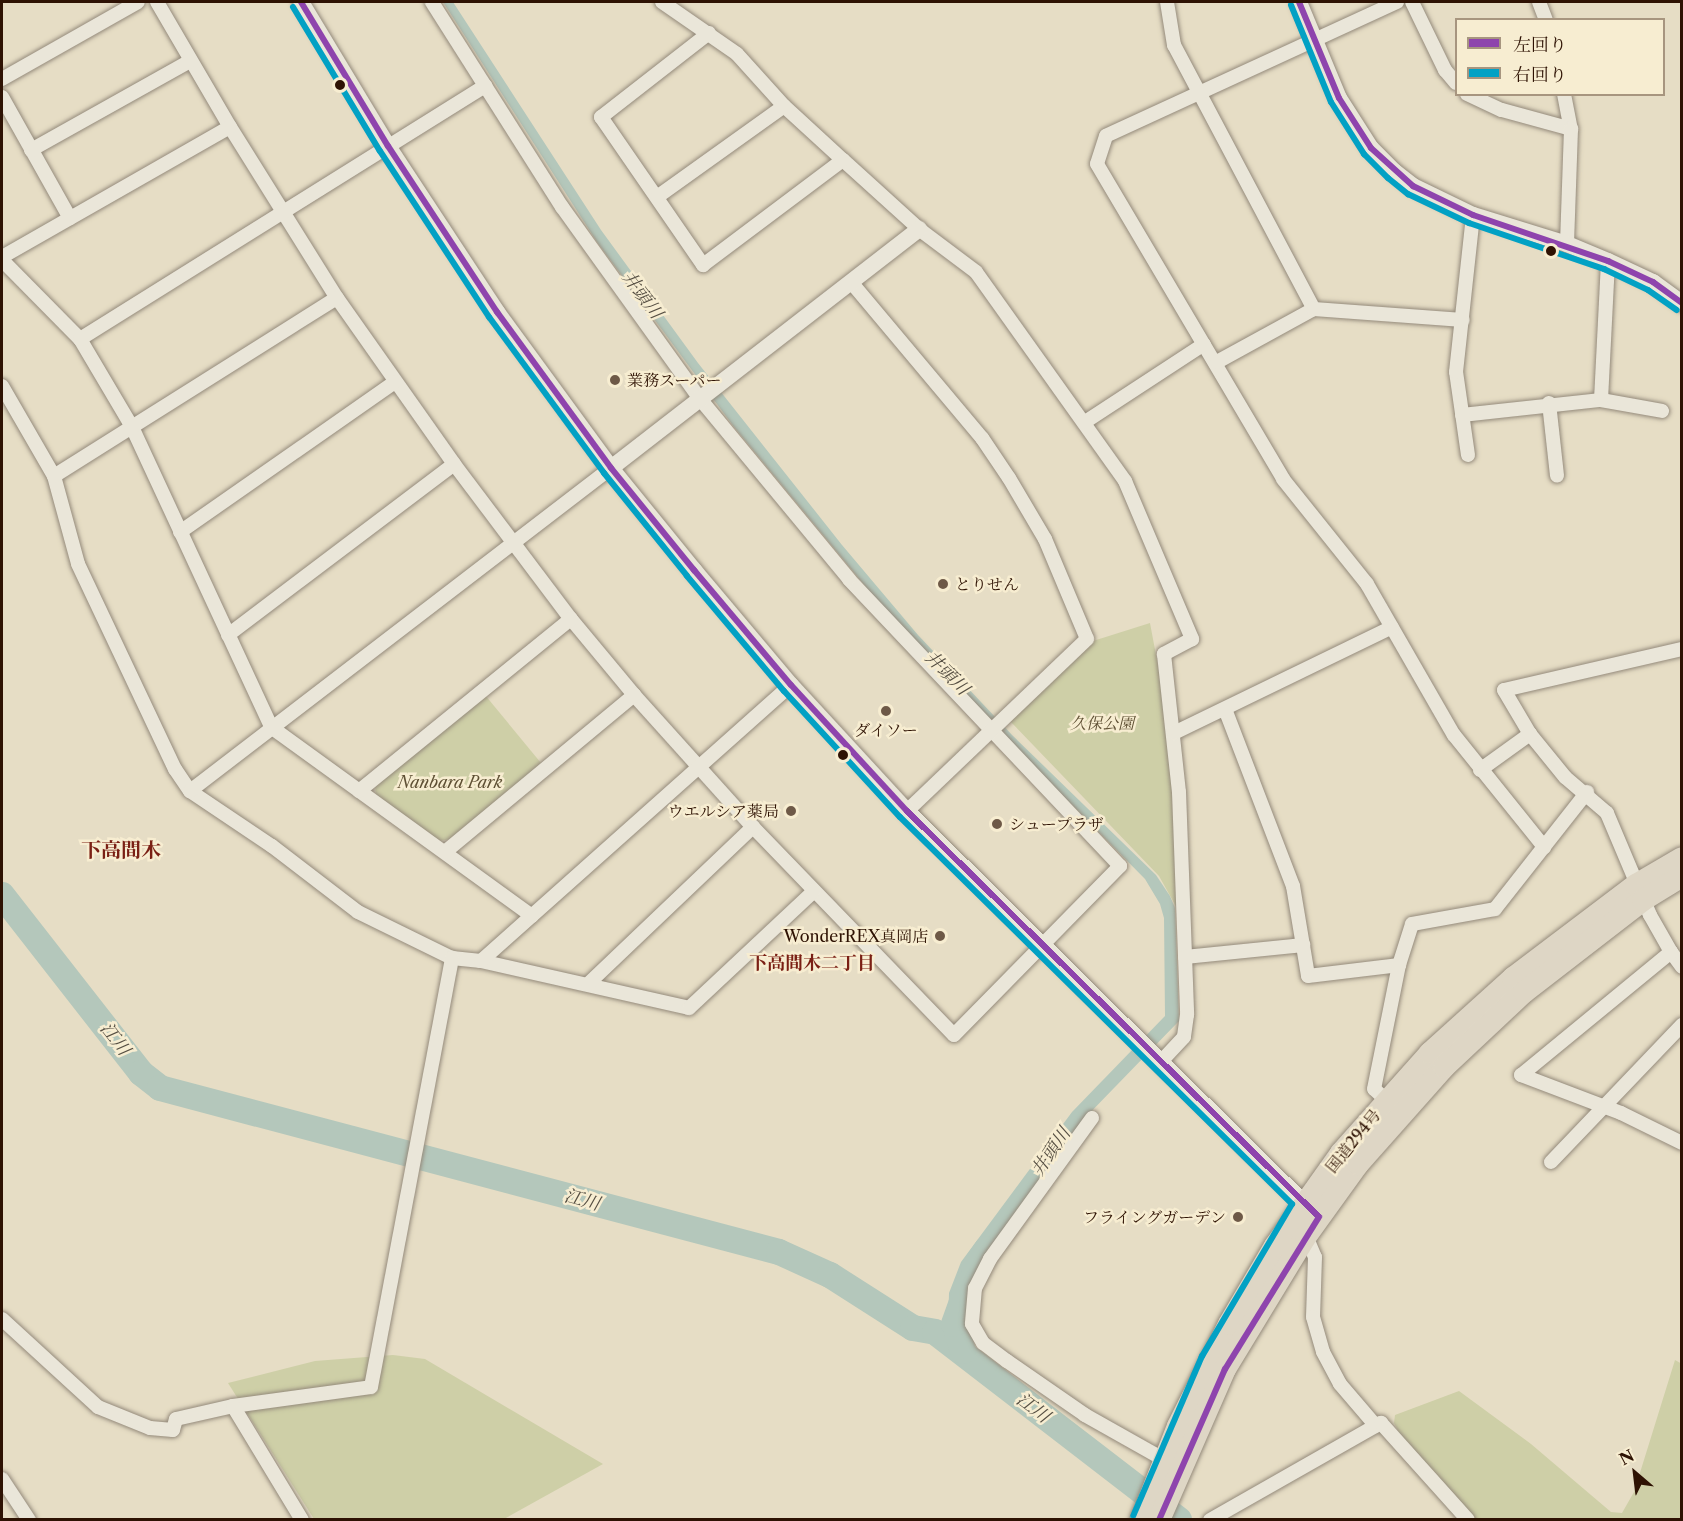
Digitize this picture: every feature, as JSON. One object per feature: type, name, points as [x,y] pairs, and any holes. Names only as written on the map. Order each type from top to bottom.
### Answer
[{"type":"highway","name":"国道294号","points":[[1148,1517],[1229,1324],[1310,1219],[1479,1033],[1682,858]]},
{"type":"highway","name":"国道294号","points":[[1167,1469],[1310,1219],[1386,1100],[1430,1053],[1513,978],[1640,893],[1682,876]]},
{"type":"street","points":[[2,79],[138,2]]},
{"type":"street","points":[[156,2],[282,213],[337,298],[454,464],[571,619],[634,695],[753,827],[954,1035],[1120,866],[989,731],[849,579],[700,399],[561,207],[432,2]]},
{"type":"street","points":[[301,2],[388,146],[497,312],[611,468],[791,685],[907,811],[1157,1060],[1310,1219],[1315,1257],[1313,1317],[1323,1352],[1340,1384],[1376,1426]]},
{"type":"street","points":[[662,2],[737,54],[784,106],[843,160],[919,229],[976,272],[1125,481],[1192,639],[1164,654],[1174,733],[1185,957],[1184,1037],[1157,1060]]},
{"type":"street","points":[[1167,2],[1174,45],[1314,309]]},
{"type":"street","points":[[1299,2],[1339,98],[1371,148],[1413,186],[1473,215],[1567,244],[1608,261],[1653,282],[1682,303]]},
{"type":"street","points":[[1397,2],[1106,136],[1097,164],[1217,362],[1283,479],[1367,584],[1454,735],[1544,847]]},
{"type":"street","points":[[1412,2],[1445,70],[1455,82]]},
{"type":"street","points":[[1539,2],[1545,18]]},
{"type":"street","points":[[709,33],[601,117],[703,265],[843,160]]},
{"type":"street","points":[[31,150],[190,61]]},
{"type":"street","points":[[80,339],[485,86]]},
{"type":"street","points":[[1471,96],[1502,110],[1571,129]]},
{"type":"street","points":[[1564,96],[1571,129],[1567,244]]},
{"type":"street","points":[[2,97],[70,218]]},
{"type":"street","points":[[657,197],[784,106]]},
{"type":"street","points":[[230,127],[2,259],[80,339],[132,427],[271,727],[532,916]]},
{"type":"street","points":[[1468,455],[1456,372],[1473,215]]},
{"type":"street","points":[[190,791],[919,229]]},
{"type":"street","points":[[1601,400],[1608,261]]},
{"type":"street","points":[[850,282],[982,438],[1009,478],[1045,539],[1087,639],[907,811]]},
{"type":"street","points":[[54,476],[337,298]]},
{"type":"street","points":[[1217,362],[1314,309],[1463,320]]},
{"type":"street","points":[[1085,422],[1204,344]]},
{"type":"street","points":[[180,531],[395,382]]},
{"type":"street","points":[[2,386],[54,476],[78,564],[176,769],[190,791],[272,846],[358,912],[452,958],[482,961],[689,1008],[814,891]]},
{"type":"street","points":[[1462,415],[1549,403],[1601,400],[1662,411]]},
{"type":"street","points":[[1549,403],[1557,476]]},
{"type":"street","points":[[228,635],[454,464]]},
{"type":"street","points":[[359,791],[571,619]]},
{"type":"street","points":[[1174,733],[1392,627]]},
{"type":"street","points":[[1682,649],[1504,690],[1530,734],[1565,777],[1587,792],[1607,813],[1640,893],[1671,952],[1682,967]]},
{"type":"street","points":[[482,961],[791,685]]},
{"type":"street","points":[[445,852],[634,695]]},
{"type":"street","points":[[1225,709],[1293,886],[1308,976],[1399,965]]},
{"type":"street","points":[[1480,770],[1530,734]]},
{"type":"street","points":[[1386,1100],[1374,1089],[1399,965],[1412,924],[1495,909],[1587,792]]},
{"type":"street","points":[[588,984],[753,827]]},
{"type":"street","points":[[1185,957],[1303,945]]},
{"type":"street","points":[[1671,952],[1521,1075],[1600,1107],[1621,1113],[1682,1143]]},
{"type":"street","points":[[2,1319],[66,1382],[98,1407],[128,1421],[173,1430],[176,1419],[233,1406],[371,1387],[452,958]]},
{"type":"street","points":[[1551,1162],[1600,1107],[1682,1025]]},
{"type":"street","points":[[1092,1118],[990,1259],[975,1288],[972,1324],[982,1343],[1167,1469]]},
{"type":"street","points":[[233,1406],[302,1520]]},
{"type":"street","points":[[1210,1519],[1380,1423],[1468,1520]]},
{"type":"street","points":[[2,1479],[29,1520]]},
{"type":"green space","name":"久保公園","points":[[1150,623],[1182,794],[1178,910],[1159,876],[1010,721],[1093,641]]},
{"type":"green space","name":"Nanbara Park","points":[[485,695],[541,763],[452,839],[438,841],[376,797],[375,784]]},
{"type":"green space","points":[[393,1355],[425,1359],[603,1464],[504,1519],[314,1519],[228,1383],[315,1361]]},
{"type":"green space","points":[[1675,1360],[1682,1364],[1681,1519],[1458,1519],[1426,1483],[1394,1423],[1395,1415],[1459,1391],[1531,1444],[1611,1512],[1622,1513],[1634,1492]]},
{"type":"water","points":[[443,2],[453,2],[601,230],[698,363],[842,545],[918,635],[1012,735],[1156,875],[1175,908],[1179,1021],[1083,1120],[965,1285],[960,1301],[962,1320],[975,1350],[948,1330],[949,1293],[961,1262],[1072,1112],[1165,1016],[1164,918],[1160,904],[1145,879],[953,684],[866,587],[734,427],[597,242]]},
{"type":"waterway","name":"江川","points":[[2,895],[141,1073],[160,1088],[779,1252],[830,1275],[913,1328],[935,1332],[1179,1520]]},
{"type":"waterway","name":"井頭川","points":[[963,1351],[954,1324],[974,1268],[987,1249]]},
{"type":"transit line","name":"左回り","points":[[301,2],[388,146],[497,312],[611,468],[694,570],[791,685],[907,811],[1319,1217],[1225,1369],[1159,1520]]},
{"type":"transit line","name":"左回り","points":[[1299,2],[1339,98],[1371,148],[1413,186],[1473,215],[1608,261],[1653,282],[1682,303]]},
{"type":"transit line","name":"右回り","points":[[1291,5],[1331,102],[1364,154],[1408,194],[1469,223],[1604,269],[1648,290],[1677,310]]},
{"type":"transit line","name":"右回り","points":[[293,7],[380,151],[489,317],[604,473],[687,576],[784,691],[900,817],[1292,1204],[1202,1356],[1133,1516]]},
{"type":"place","name":"業務スーパー","points":[[615,380]]},
{"type":"place","name":"とりせん","points":[[943,584]]},
{"type":"place","name":"ダイソー","points":[[886,711]]},
{"type":"place","name":"ウエルシア薬局","points":[[791,811]]},
{"type":"place","name":"シュープラザ","points":[[997,824]]},
{"type":"place","name":"WonderREX真岡店","points":[[940,936]]},
{"type":"place","name":"フライングガーデン","points":[[1238,1217]]},
{"type":"district","name":"下高間木","points":[[121,850]]},
{"type":"district","name":"下高間木二丁目","points":[[812,963]]}]
